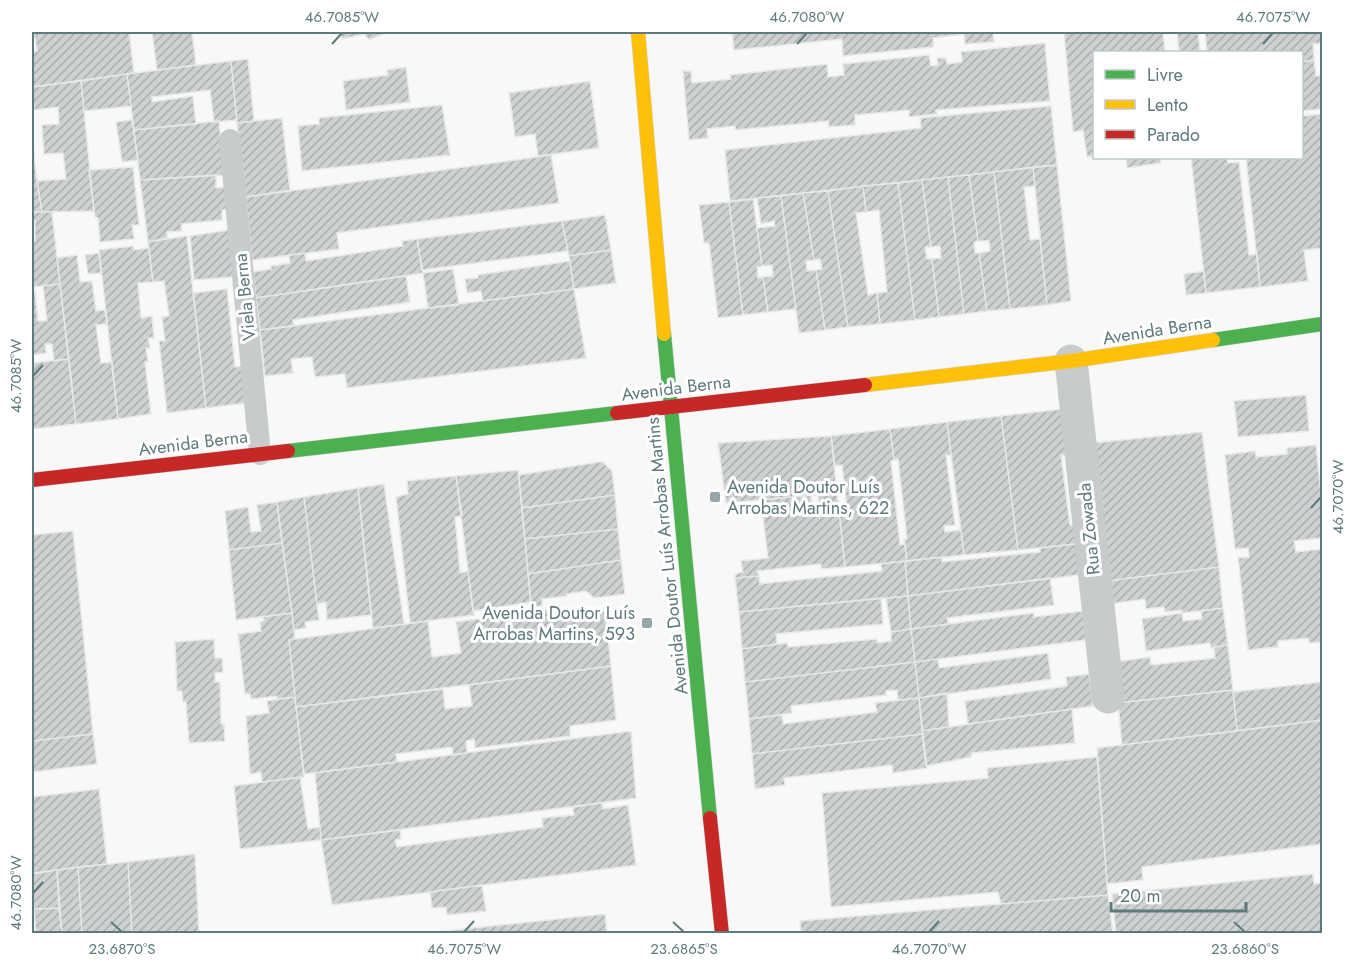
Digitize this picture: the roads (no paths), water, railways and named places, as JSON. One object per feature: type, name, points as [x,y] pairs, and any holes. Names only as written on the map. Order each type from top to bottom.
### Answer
[{"type":"street","name":"Avenida Doutor Luís Arrobas Martins","points":[[638,32],[670,407],[722,933]]},
{"type":"street","name":"Avenida Berna","points":[[32,480],[1071,361],[1323,324]]},
{"type":"street","name":"Rua Zowada","points":[[1071,361],[1108,697]]},
{"type":"lane","name":"Viela Berna","points":[[230,140],[260,454]]},
{"type":"place","name":"Avenida Doutor Luís Arrobas Martins, 622","points":[[715,497]]},
{"type":"place","name":"Avenida Doutor Luís Arrobas Martins, 593","points":[[647,623]]}]
